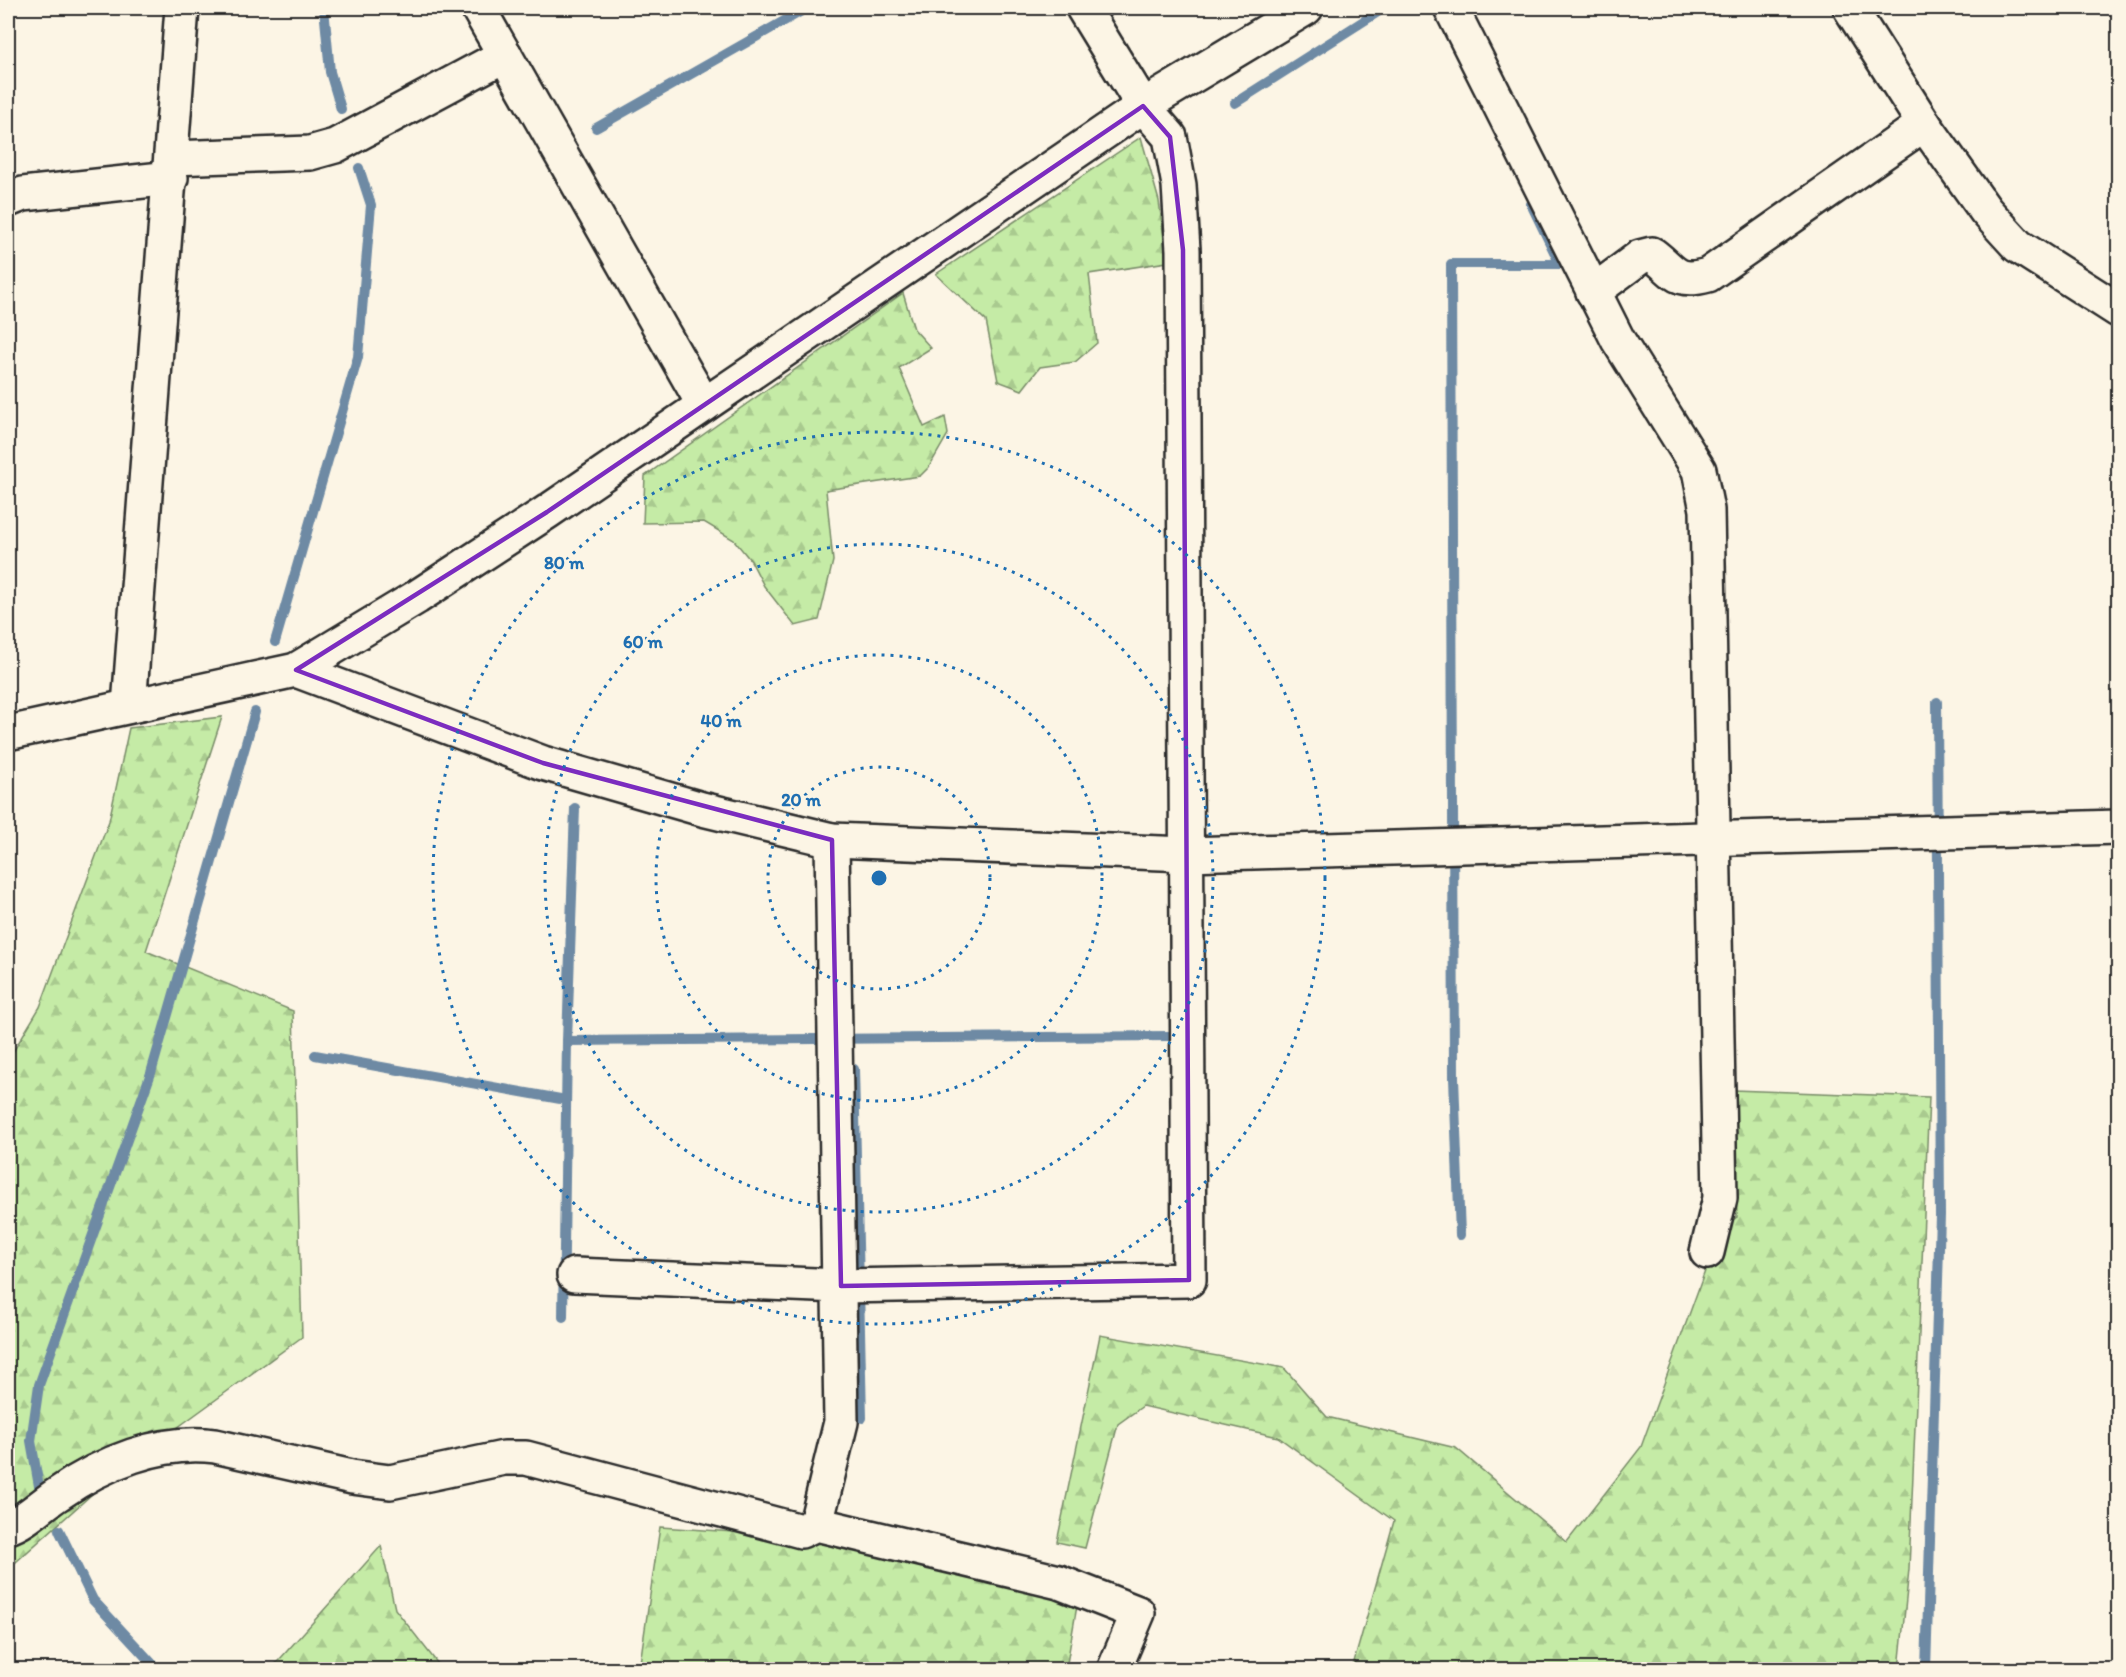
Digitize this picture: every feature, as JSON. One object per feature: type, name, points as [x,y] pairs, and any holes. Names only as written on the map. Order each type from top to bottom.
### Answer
[{"type":"street","points":[[129,705],[182,8]]},
{"type":"street","points":[[478,8],[704,405]]},
{"type":"street","points":[[574,1275],[841,1286],[1189,1280],[1182,228],[1179,185],[1170,137],[1143,106],[1083,8]]},
{"type":"street","points":[[8,733],[296,670],[427,591],[1143,106],[1306,8]]},
{"type":"street","points":[[1451,8],[1618,340],[1699,470],[1707,510],[1720,1198],[1707,1252]]},
{"type":"street","points":[[1850,8],[1961,179],[2018,246],[2118,310]]},
{"type":"street","points":[[8,200],[23,194],[171,168],[310,153],[335,147],[505,55]]},
{"type":"street","points":[[1593,292],[1640,257],[1652,254],[1670,272],[1682,278],[1694,279],[1708,275],[1924,123]]},
{"type":"street","points":[[296,670],[543,763],[702,809],[832,840],[1187,854],[1713,841],[2118,827]]},
{"type":"street","points":[[816,1524],[841,1422],[841,1286],[832,840]]},
{"type":"street","points":[[8,1527],[72,1484],[110,1466],[158,1448],[194,1443],[352,1477],[390,1482],[504,1458],[526,1458],[801,1531],[816,1524],[1059,1582],[1138,1613],[1114,1670]]},
{"type":"highlighted area","points":[[1143,106],[1170,137],[1183,250],[1189,1280],[841,1286],[832,840],[543,763],[296,670],[547,512]]},
{"type":"green space","points":[[1141,137],[1159,201],[1167,262],[1089,274],[1097,343],[1075,362],[1040,367],[1022,390],[998,381],[986,321],[936,274]]},
{"type":"green space","points":[[903,293],[914,329],[931,348],[899,368],[924,427],[945,417],[948,434],[929,467],[920,476],[826,490],[833,561],[819,620],[795,626],[764,586],[751,561],[734,540],[704,522],[643,523],[645,476]]},
{"type":"green space","points":[[222,717],[146,951],[293,1011],[302,1337],[119,1470],[8,1569],[8,1060],[40,1007],[109,821],[129,728]]},
{"type":"green space","points":[[1733,1090],[1929,1097],[1909,1569],[1899,1669],[1352,1669],[1394,1521],[1278,1437],[1143,1406],[1118,1424],[1085,1548],[1057,1542],[1100,1335],[1284,1368],[1327,1417],[1456,1448],[1567,1542],[1641,1447],[1721,1227],[1737,1217]]},
{"type":"green space","points":[[660,1527],[749,1533],[814,1542],[1078,1600],[1066,1669],[639,1670]]},
{"type":"green space","points":[[381,1546],[395,1609],[442,1669],[271,1669]]},
{"type":"waterway","points":[[324,8],[330,72],[341,109]]},
{"type":"waterway","points":[[596,128],[807,8]]},
{"type":"waterway","points":[[1235,103],[1384,8]]},
{"type":"waterway","points":[[275,642],[358,357],[371,205],[359,168]]},
{"type":"waterway","points":[[1460,1235],[1454,1078],[1451,264],[1560,264],[1531,204]]},
{"type":"waterway","points":[[1926,1670],[1940,1215],[1937,702]]},
{"type":"waterway","points":[[40,1492],[31,1441],[39,1385],[151,1073],[255,712]]},
{"type":"waterway","points":[[563,1317],[567,1041],[575,808]]},
{"type":"waterway","points":[[567,1041],[1171,1036]]},
{"type":"waterway","points":[[315,1055],[566,1100]]},
{"type":"waterway","points":[[854,1069],[862,1418]]},
{"type":"waterway","points":[[59,1530],[93,1600],[158,1670]]}]
